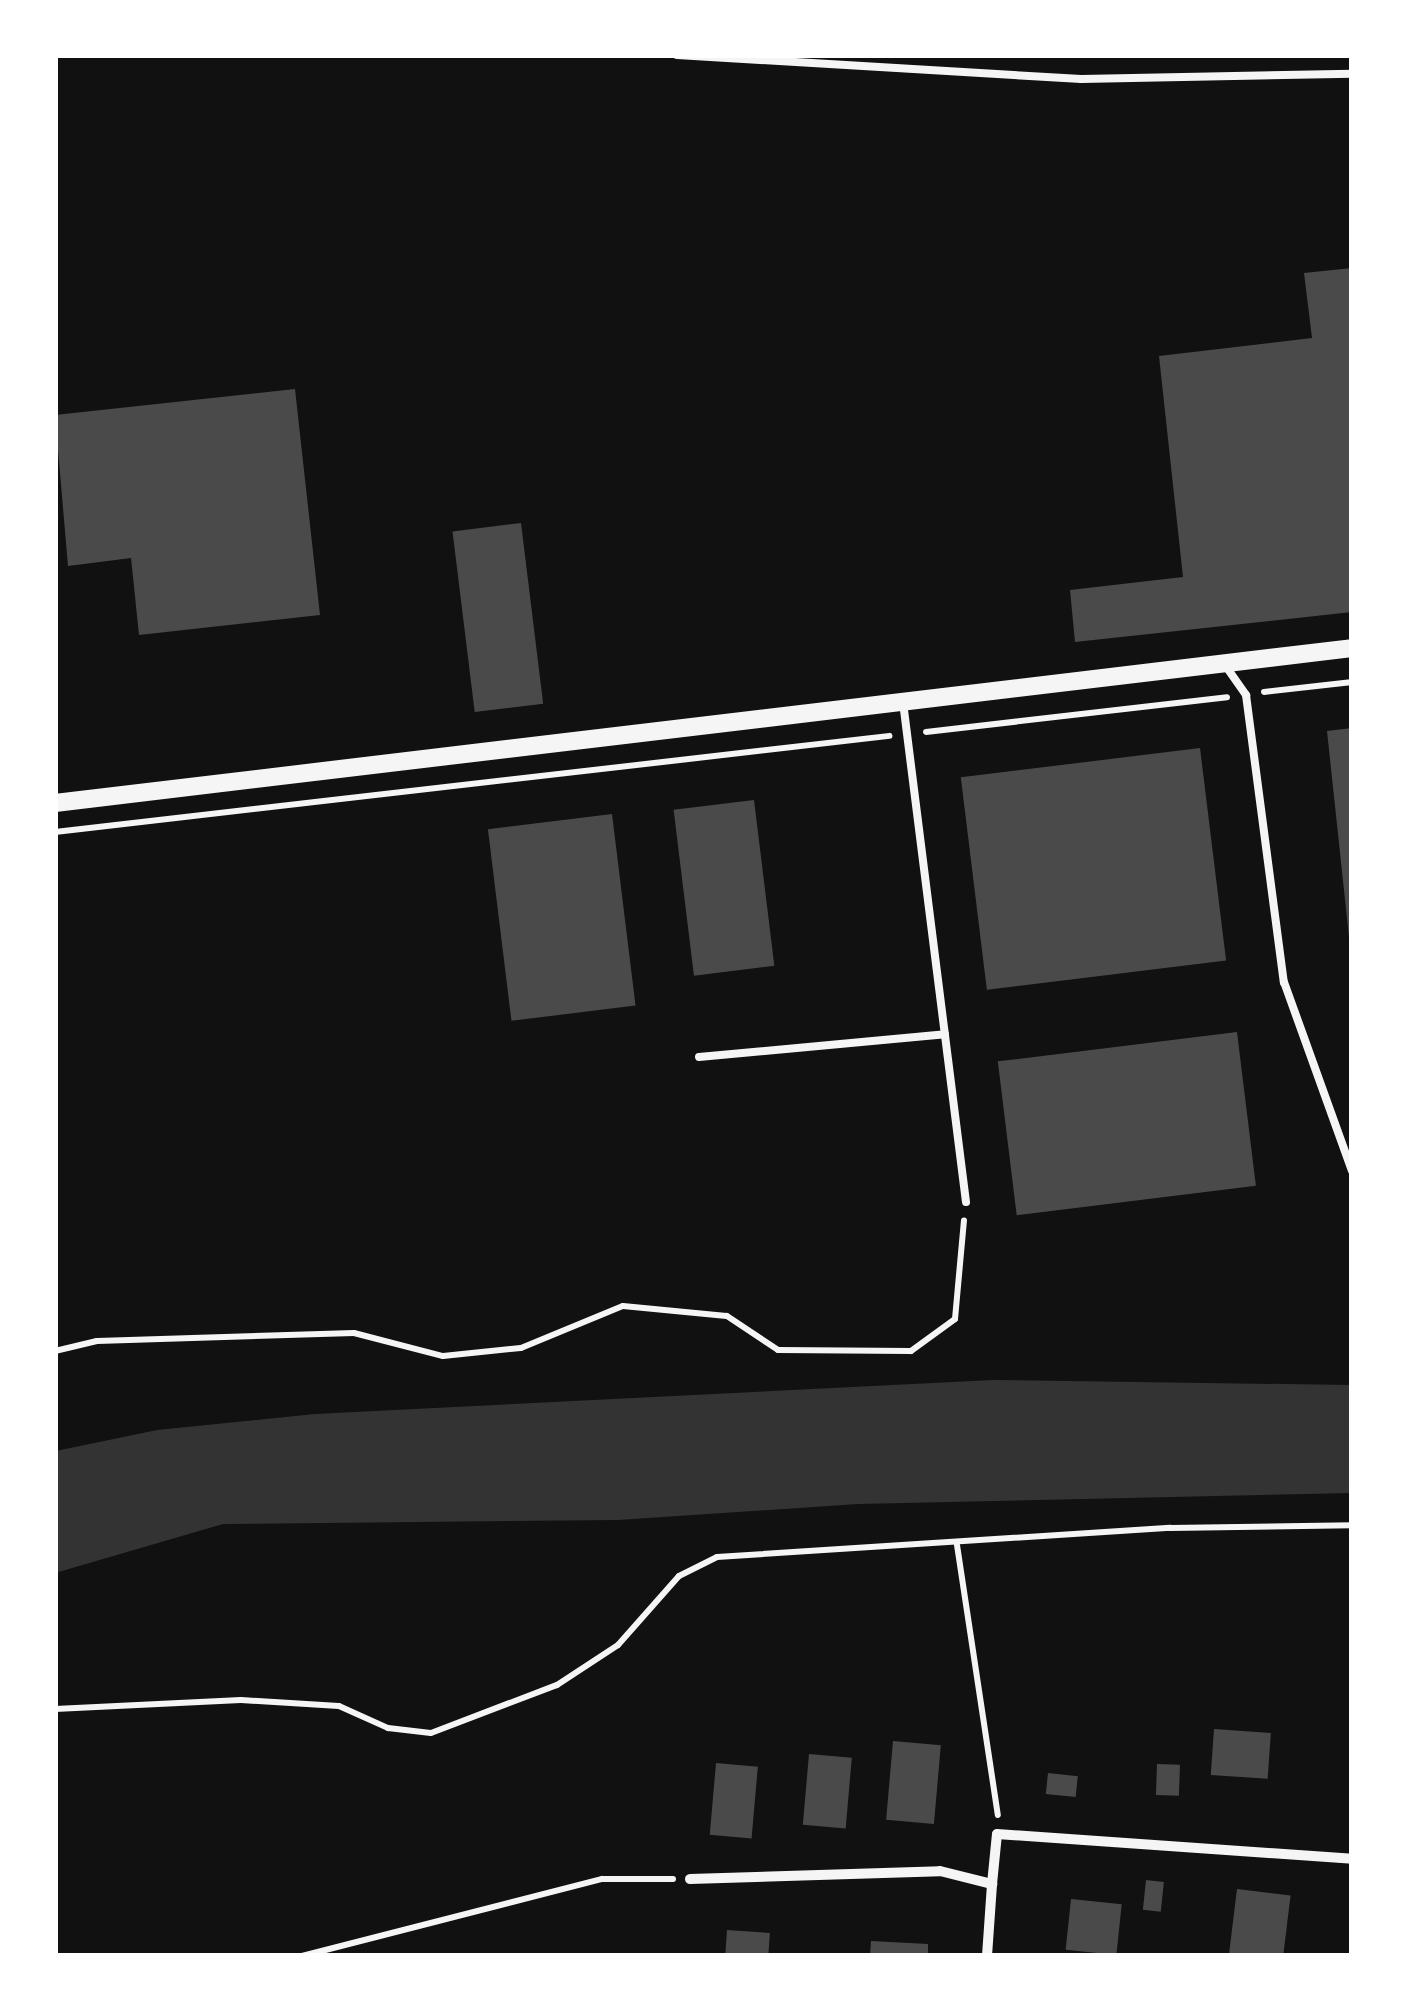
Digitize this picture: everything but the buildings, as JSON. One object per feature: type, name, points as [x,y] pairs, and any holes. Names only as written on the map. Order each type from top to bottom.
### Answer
[{"type":"street","points":[[55,803],[1352,648]]},
{"type":"street","points":[[987,1956],[997,1834],[1352,1859]]},
{"type":"street","points":[[690,1879],[940,1871],[992,1884]]},
{"type":"lane","points":[[677,55],[1081,80],[1352,74]]},
{"type":"lane","points":[[1222,662],[1246,694],[1284,982],[1352,1171]]},
{"type":"lane","points":[[903,702],[966,1202]]},
{"type":"lane","points":[[699,1057],[945,1034]]},
{"type":"path","points":[[55,832],[1352,682]]},
{"type":"path","points":[[55,1351],[97,1340],[354,1333],[443,1356],[522,1348],[623,1306],[727,1316],[778,1350],[911,1351],[955,1319],[966,1202]]},
{"type":"path","points":[[55,1709],[241,1700],[340,1706],[388,1728],[430,1732],[558,1686],[618,1645],[680,1576],[716,1557],[957,1545],[1170,1528],[1352,1525]]},
{"type":"path","points":[[957,1545],[999,1790],[997,1834]]},
{"type":"path","points":[[302,1956],[602,1879],[690,1879]]},
{"type":"shaded area","points":[[993,1380],[1352,1385],[1352,1493],[858,1504],[618,1520],[223,1524],[55,1573],[56,1451],[157,1430],[315,1414]]}]
